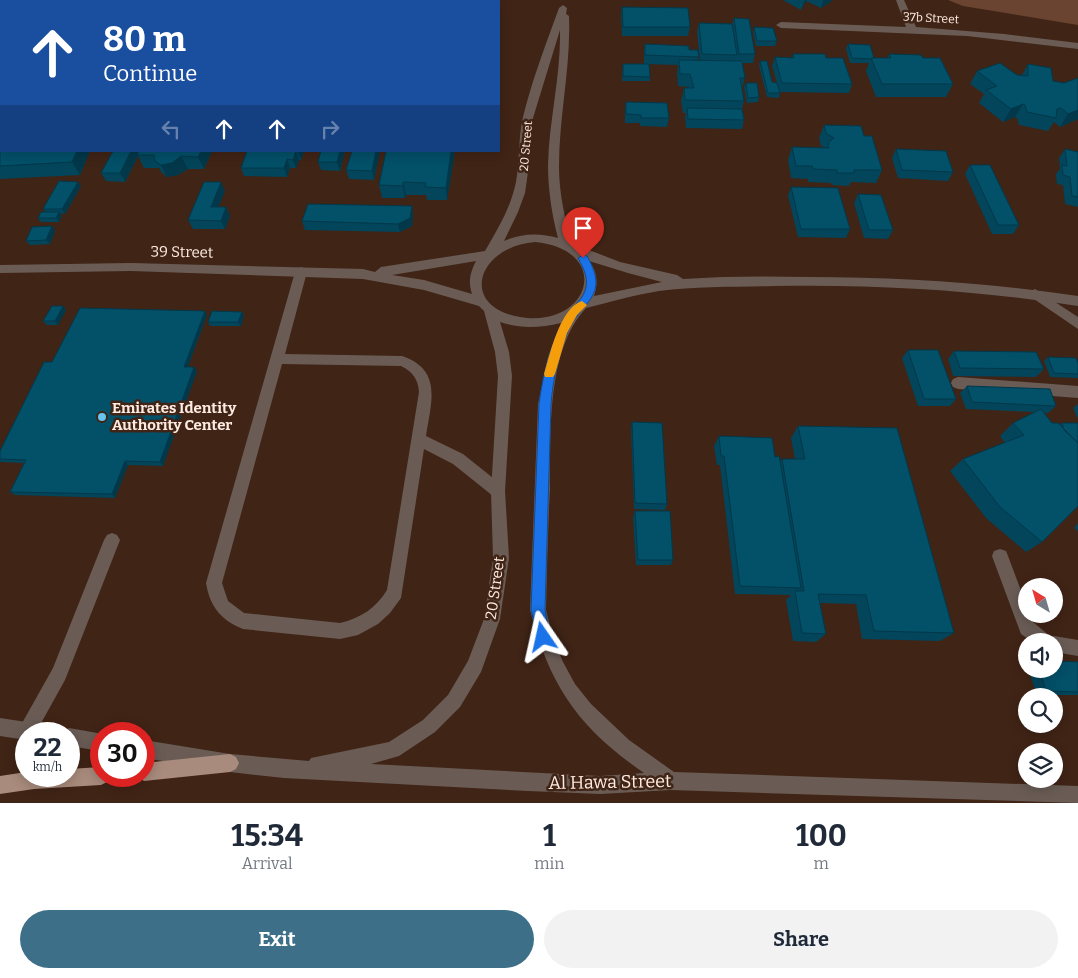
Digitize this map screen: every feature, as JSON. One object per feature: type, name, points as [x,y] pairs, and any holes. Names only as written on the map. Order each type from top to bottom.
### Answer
[{"type":"main road","points":[[155,771],[230,763]]},
{"type":"main road","points":[[0,786],[34,780],[90,777]]},
{"type":"street","points":[[900,0],[912,29]]},
{"type":"street","name":"20 Street","points":[[564,4],[564,58],[554,154],[554,177],[556,199],[570,247]]},
{"type":"street","name":"20 Street","points":[[490,253],[507,225],[520,192],[525,138],[531,105],[564,4]]},
{"type":"street","name":"37b Street","points":[[781,25],[987,33],[1078,46]]},
{"type":"street","points":[[692,283],[631,269],[544,238],[522,239],[505,244],[490,253],[479,267],[476,277],[476,286],[487,306],[512,321],[538,324],[563,318],[578,308],[651,288],[692,283],[802,281],[885,283],[1035,294],[1078,302]]},
{"type":"street","points":[[570,247],[583,258],[590,269],[592,281],[589,293],[562,333],[548,379],[545,404],[538,610],[543,637],[566,687],[583,711],[604,733],[627,752],[671,781]]},
{"type":"street","name":"39 Street","points":[[362,274],[490,253]]},
{"type":"street","name":"39 Street","points":[[0,269],[131,267],[362,274],[424,285],[487,306]]},
{"type":"street","points":[[278,359],[392,360],[410,364],[423,376],[426,384],[395,592],[379,615],[368,623],[354,629],[340,631],[243,621],[230,616],[221,607],[216,595],[214,582],[301,272]]},
{"type":"street","points":[[1035,294],[1078,324]]},
{"type":"street","name":"20 Street","points":[[284,769],[356,759],[393,750],[429,726],[454,701],[475,666],[492,618],[501,558],[498,491],[505,376],[502,352],[487,306]]},
{"type":"street","points":[[958,383],[1078,392]]},
{"type":"street","points":[[419,439],[458,459],[498,491]]},
{"type":"street","points":[[32,722],[59,674],[112,540]]},
{"type":"street","points":[[1000,556],[1022,618],[1027,628],[1034,633]]},
{"type":"street","points":[[1063,646],[1078,648]]},
{"type":"street","points":[[0,727],[15,729]]},
{"type":"street","name":"Al Hawa Street","points":[[155,751],[230,763],[284,769],[600,785],[671,781],[1078,795]]},
{"type":"shaded area","points":[[948,0],[1078,0],[1078,25],[963,6]]},
{"type":"building","points":[[622,7],[688,8],[690,27],[623,27]]},
{"type":"building","points":[[734,18],[749,19],[755,54],[739,54]]},
{"type":"building","points":[[699,23],[732,24],[737,55],[702,54]]},
{"type":"building","points":[[754,27],[773,28],[777,41],[757,41]]},
{"type":"building","points":[[645,44],[689,46],[689,50],[698,50],[699,57],[645,55]]},
{"type":"building","points":[[848,44],[870,45],[874,58],[852,58]]},
{"type":"building","points":[[793,54],[825,54],[826,58],[843,58],[852,84],[782,83],[775,57],[794,58]]},
{"type":"building","points":[[889,54],[921,55],[923,58],[940,58],[953,84],[882,84],[871,58],[891,58]]},
{"type":"building","points":[[679,60],[742,61],[745,78],[740,78],[744,101],[685,100],[684,88],[694,88],[690,74],[680,74]]},
{"type":"building","points":[[760,61],[767,61],[772,82],[777,83],[780,93],[768,93]]},
{"type":"building","points":[[1000,63],[1017,75],[1028,76],[1028,64],[1051,68],[1053,81],[1064,83],[1078,78],[1078,110],[1068,114],[1061,108],[1057,109],[1056,118],[1027,112],[1023,104],[1011,109],[986,90],[997,86],[977,71]]},
{"type":"building","points":[[623,64],[649,64],[650,77],[623,76]]},
{"type":"building","points":[[746,83],[757,83],[759,97],[748,98]]},
{"type":"building","points":[[626,102],[667,103],[669,118],[641,118],[641,115],[626,114]]},
{"type":"building","points":[[687,108],[742,109],[744,120],[688,119]]},
{"type":"building","points":[[824,125],[861,126],[864,136],[872,136],[882,170],[854,170],[854,173],[837,173],[837,170],[813,169],[812,166],[796,166],[792,147],[829,148],[828,143],[834,138],[826,133]]},
{"type":"building","points":[[896,149],[946,151],[953,172],[902,170]]},
{"type":"building","points":[[1065,149],[1078,152],[1078,197],[1072,196],[1070,177],[1063,175],[1062,165],[1067,166]]},
{"type":"building","points":[[0,152],[77,152],[72,162],[0,166]]},
{"type":"building","points":[[112,152],[130,152],[120,173],[101,173]]},
{"type":"building","points":[[138,152],[200,152],[198,157],[181,156],[172,163],[161,165],[155,161],[154,155],[137,155]]},
{"type":"building","points":[[247,152],[296,152],[293,160],[287,159],[284,168],[241,168]]},
{"type":"building","points":[[321,152],[340,152],[337,162],[318,162]]},
{"type":"building","points":[[352,152],[376,152],[372,171],[346,170]]},
{"type":"building","points":[[386,152],[451,152],[446,188],[425,187],[426,183],[403,182],[403,186],[379,185]]},
{"type":"building","points":[[970,165],[990,165],[1019,225],[998,225]]},
{"type":"building","points":[[59,181],[78,182],[62,209],[43,209]]},
{"type":"building","points":[[204,182],[221,182],[211,207],[226,207],[221,221],[188,220]]},
{"type":"building","points":[[791,187],[838,188],[850,229],[801,229]]},
{"type":"building","points":[[858,194],[881,195],[893,230],[869,230]]},
{"type":"building","points":[[308,204],[412,206],[410,218],[398,224],[302,221]]},
{"type":"building","points":[[41,212],[59,212],[56,218],[38,218]]},
{"type":"building","points":[[52,226],[46,240],[26,241],[32,227]]},
{"type":"building","points":[[52,306],[63,306],[55,321],[43,321]]},
{"type":"building","name":"Emirates Identity Authority Center","points":[[80,308],[205,311],[184,367],[194,367],[160,462],[125,461],[112,494],[10,492],[26,460],[0,459],[0,451],[44,362],[52,362]]},
{"type":"building","points":[[212,311],[242,312],[238,322],[208,322]]},
{"type":"building","points":[[908,350],[938,350],[956,399],[924,399]]},
{"type":"building","points":[[954,351],[1036,352],[1044,369],[960,368]]},
{"type":"building","points":[[1048,357],[1076,358],[1078,374],[1054,373]]},
{"type":"building","points":[[967,386],[1050,389],[1056,406],[972,402]]},
{"type":"building","points":[[1041,409],[1052,423],[1058,423],[1078,443],[1078,506],[1042,542],[1000,507],[963,459],[1024,435],[1013,423]]},
{"type":"building","points":[[632,422],[662,423],[667,504],[635,503]]},
{"type":"building","points":[[1062,423],[1078,423],[1078,443],[1064,430]]},
{"type":"building","points":[[798,426],[897,428],[954,633],[874,631],[866,595],[818,594],[826,634],[802,633],[795,591],[804,591],[782,459],[805,459]]},
{"type":"building","points":[[719,436],[772,438],[775,457],[779,456],[780,461],[801,588],[740,586],[724,456],[721,456]]},
{"type":"building","points":[[635,511],[670,511],[673,560],[638,560]]},
{"type":"building","points":[[1063,661],[1078,662],[1078,692],[1063,692],[1063,688],[1045,688],[1042,678],[1063,678]]},
{"type":"slow traffic","points":[[549,374],[562,333],[573,312],[582,305]]},
{"type":"place","name":"Emirates Identity Authority Center","points":[[102,417]]},
{"type":"route","points":[[543,637],[538,610],[545,404],[548,379],[562,333],[573,312],[583,304],[589,293],[592,281],[590,269],[583,258]]}]
